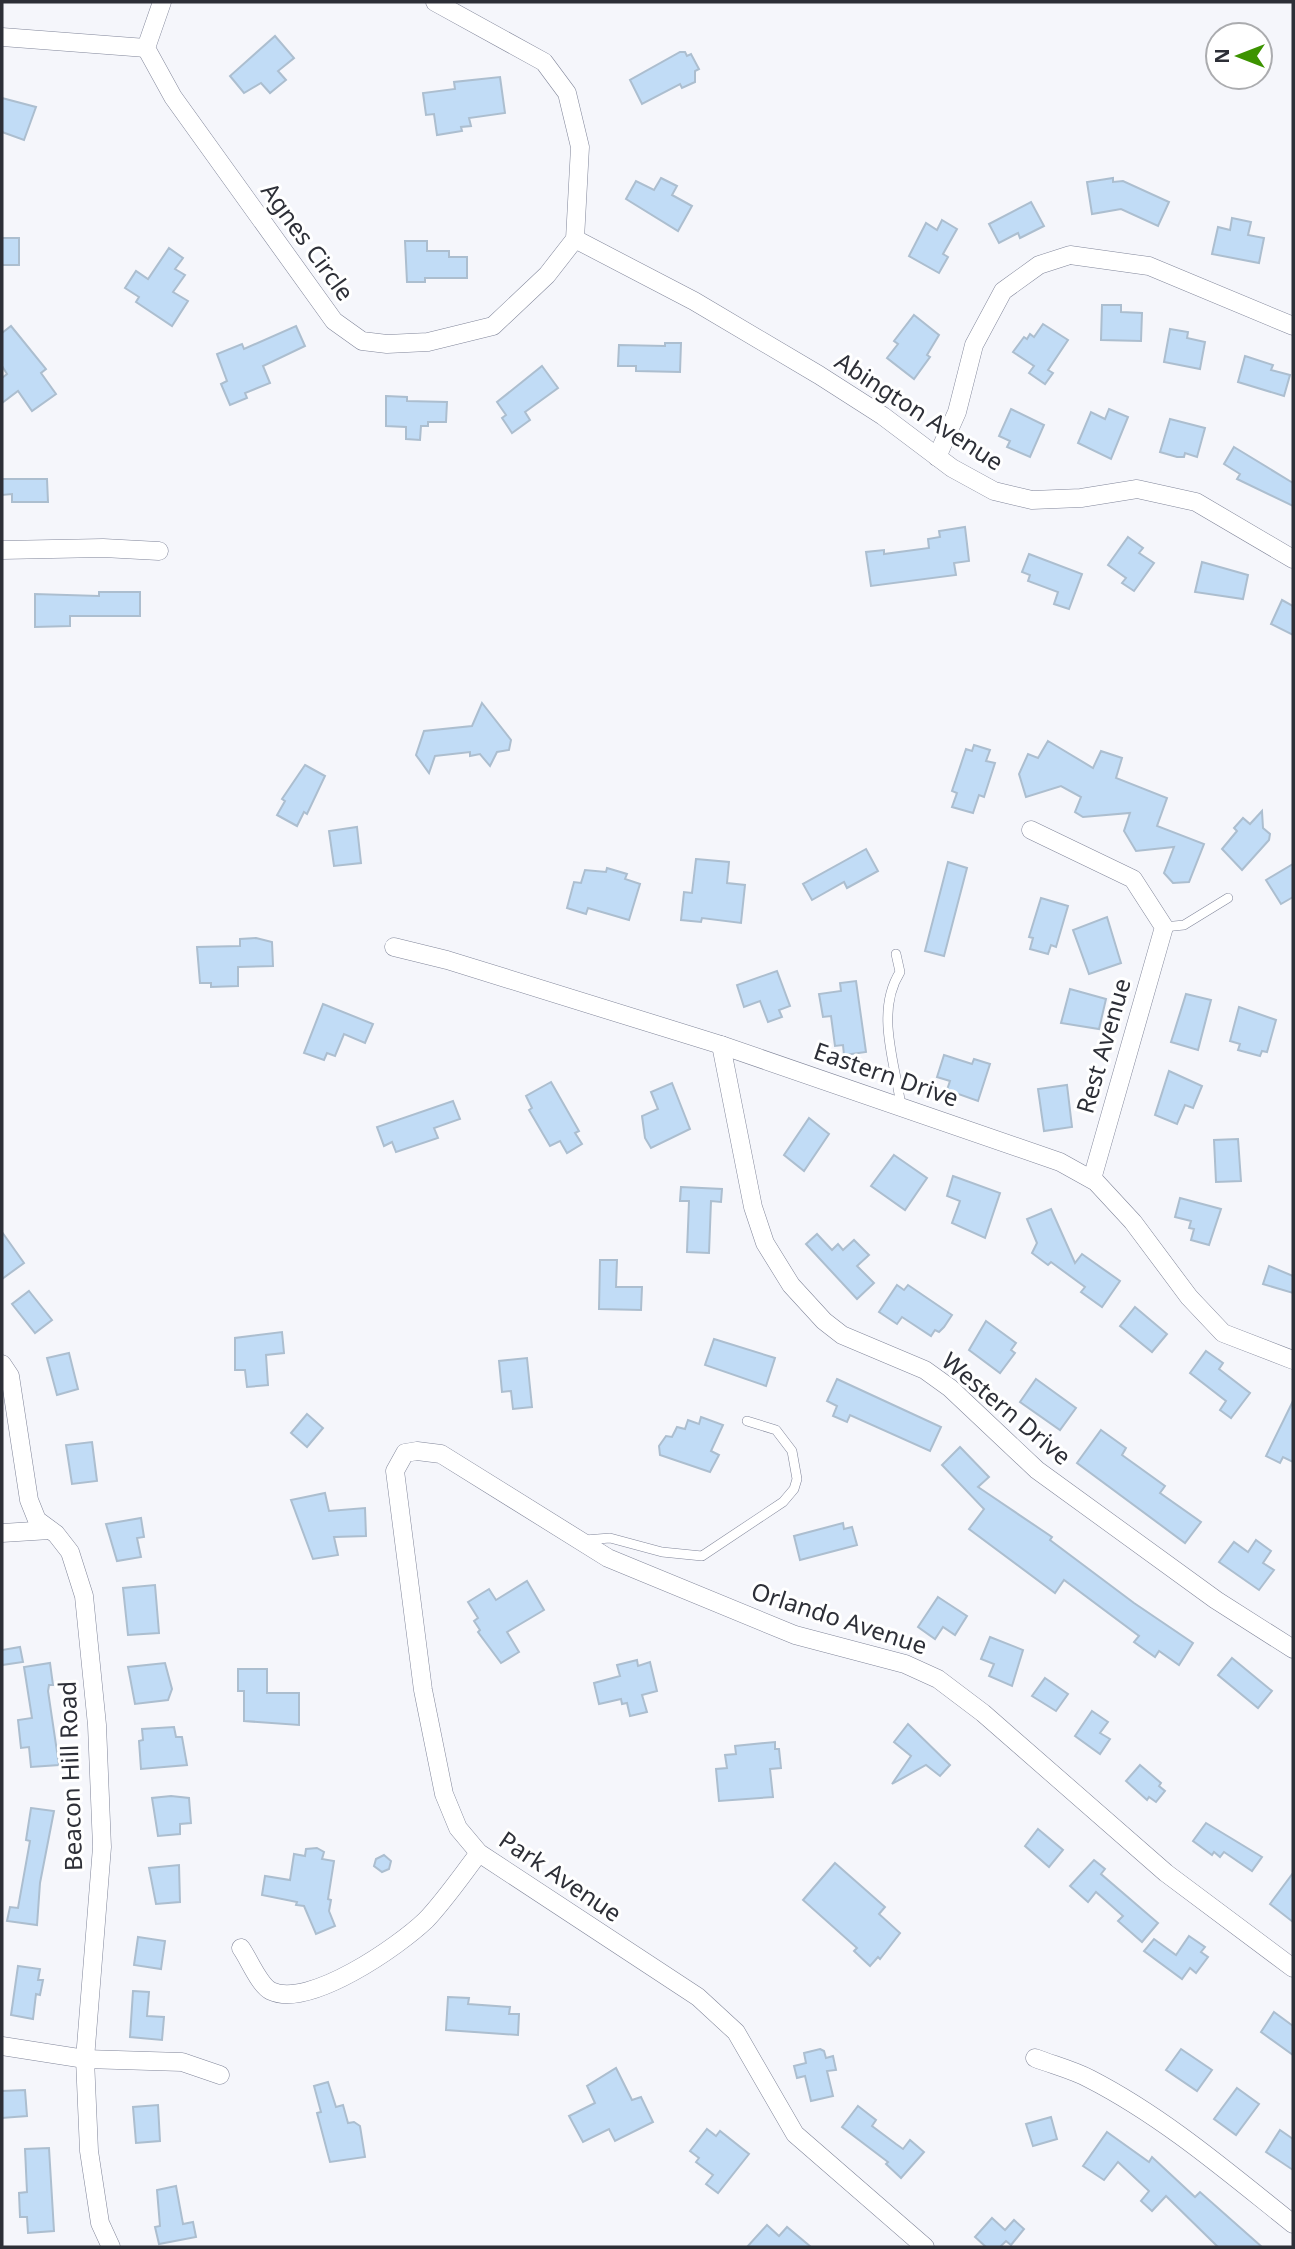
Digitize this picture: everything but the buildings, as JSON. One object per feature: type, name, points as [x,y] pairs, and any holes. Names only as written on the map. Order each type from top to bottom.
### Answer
[{"type":"street","points":[[2,37],[146,48],[162,2]]},
{"type":"street","points":[[435,2],[544,62],[567,93],[580,147],[575,239]]},
{"type":"street","name":"Agnes Circle","points":[[146,48],[173,97],[334,321],[362,341],[387,344],[428,342],[493,326],[547,275],[575,239]]},
{"type":"street","name":"Abington Avenue","points":[[575,239],[694,301],[819,375],[883,415],[937,457],[994,491],[1032,500],[1081,498],[1137,489],[1196,502],[1293,559]]},
{"type":"street","points":[[937,457],[957,412],[974,345],[991,313],[1003,291],[1040,265],[1070,255],[1149,267],[1293,326]]},
{"type":"street","points":[[2,550],[103,548],[159,551]]},
{"type":"street","points":[[1031,830],[1133,879],[1164,927]]},
{"type":"street","name":"Rest Avenue","points":[[1092,1179],[1164,927]]},
{"type":"street","name":"Eastern Drive","points":[[394,947],[447,960],[721,1045],[1060,1162],[1092,1179],[1133,1222],[1189,1297],[1223,1333],[1293,1360]]},
{"type":"street","name":"Western Drive","points":[[721,1045],[753,1207],[765,1243],[791,1284],[824,1321],[842,1335],[925,1370],[950,1388],[1037,1470],[1216,1600],[1293,1649]]},
{"type":"street","name":"Beacon Hill Road","points":[[2,1364],[9,1376],[29,1500],[37,1520],[70,1552],[84,1596],[97,1725],[103,1847],[85,2059],[89,2151],[100,2222],[111,2247]]},
{"type":"street","name":"Orlando Avenue","points":[[430,1452],[441,1454],[608,1558],[795,1635],[905,1664],[938,1679],[993,1721],[1166,1873],[1293,1968]]},
{"type":"street","name":"Park Avenue","points":[[430,1452],[405,1453],[395,1471],[423,1690],[444,1794],[458,1828],[480,1853],[698,1997],[736,2032],[795,2134],[925,2247]]},
{"type":"street","points":[[2,1533],[50,1530]]},
{"type":"street","points":[[241,1948],[268,1990],[285,1995],[317,1990],[354,1972],[425,1920],[480,1853]]},
{"type":"street","points":[[2,2046],[85,2059],[182,2062],[220,2075]]},
{"type":"street","points":[[1035,2058],[1088,2078],[1131,2103],[1209,2158],[1293,2224]]},
{"type":"lane","points":[[1164,927],[1184,925],[1228,898]]},
{"type":"lane","points":[[896,954],[900,972],[890,989],[886,1013],[901,1106]]},
{"type":"lane","points":[[580,1541],[610,1538],[662,1552],[702,1556],[783,1502],[794,1489],[797,1479],[792,1451],[776,1430],[747,1421]]}]
